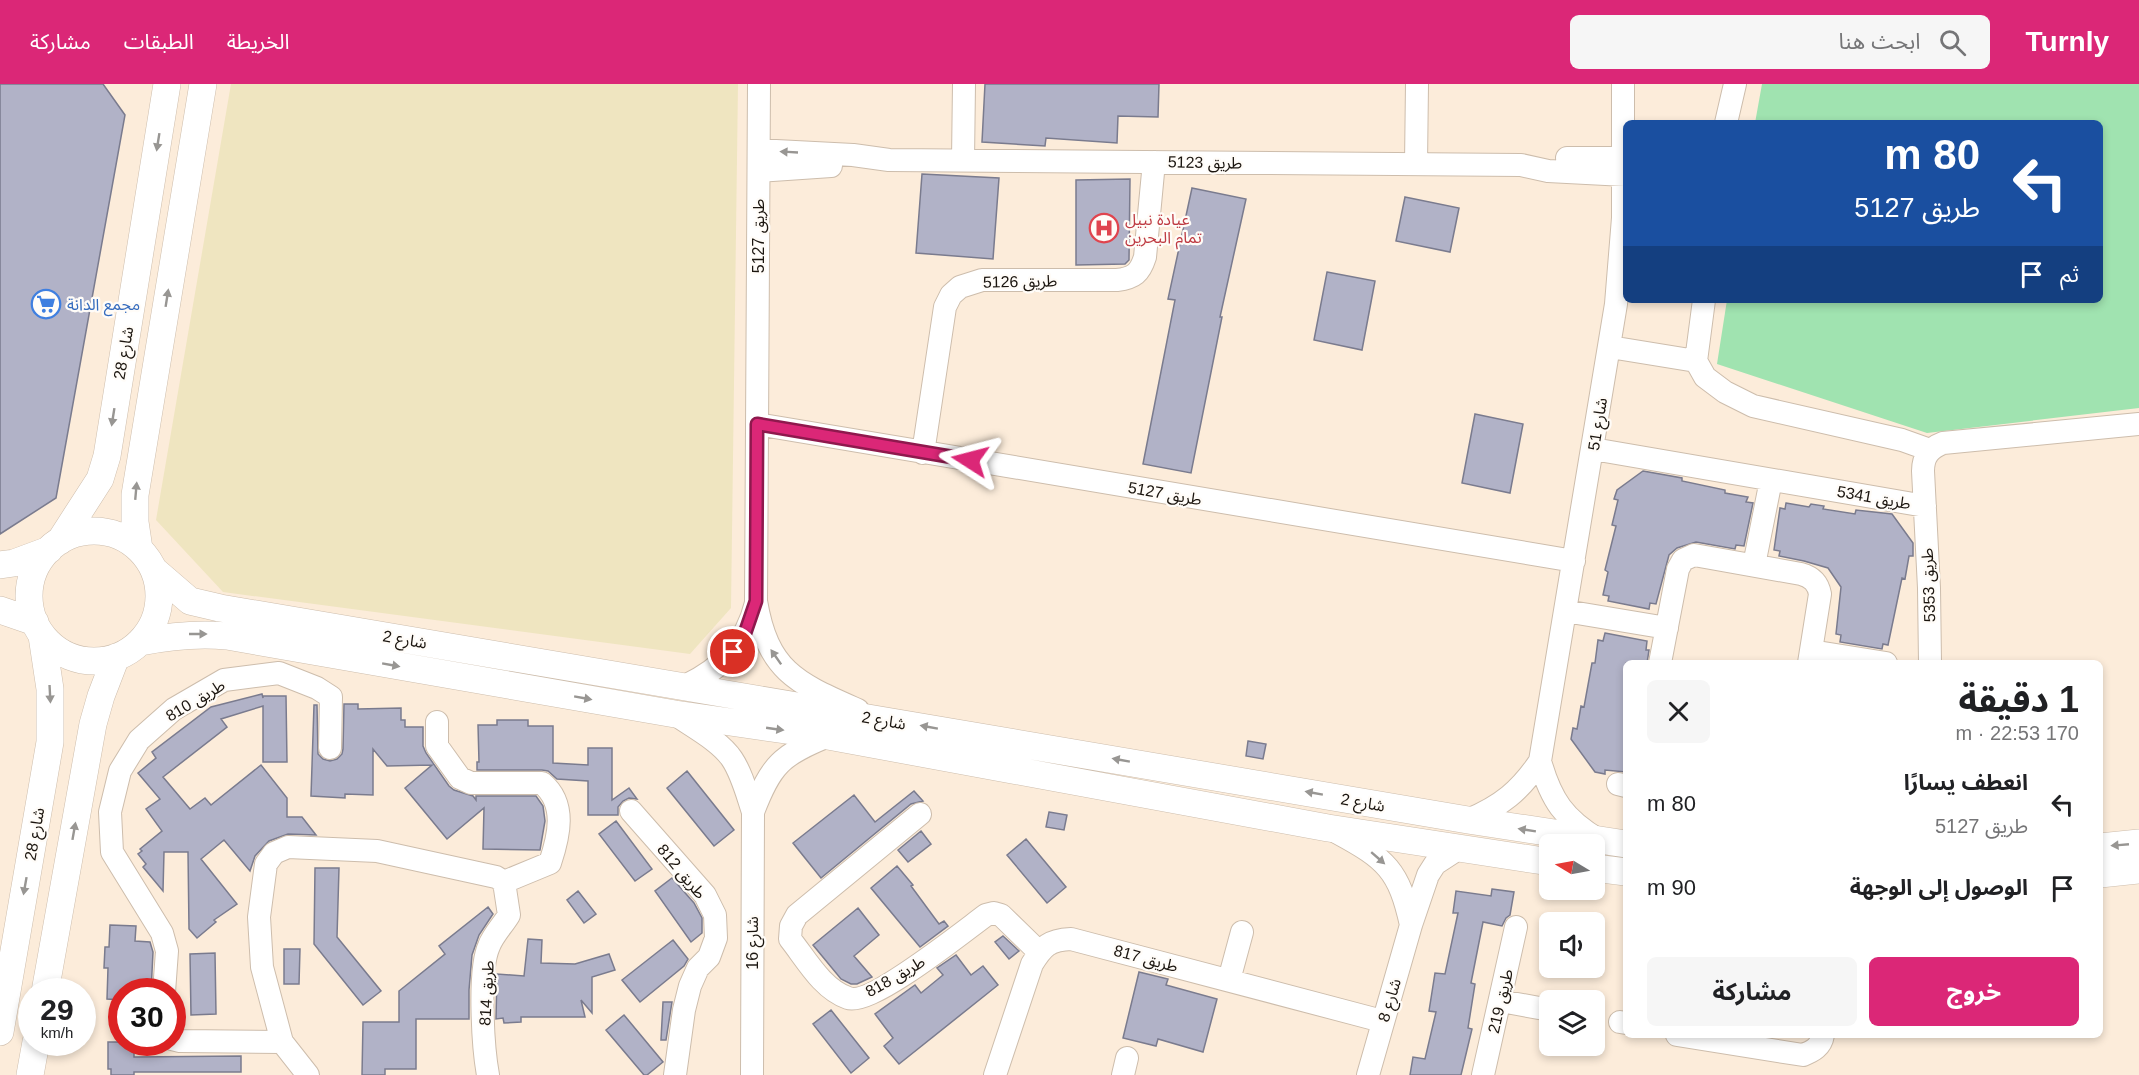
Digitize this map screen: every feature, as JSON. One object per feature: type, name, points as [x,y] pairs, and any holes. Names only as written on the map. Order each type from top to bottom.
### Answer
[{"type":"main road","name":"شارع 28","points":[[55,545],[100,479],[107,456],[167,84]]},
{"type":"main road","points":[[0,610],[39,629],[63,653],[76,658],[103,661],[116,657],[140,642],[152,626],[158,608],[158,589],[146,560],[135,522],[135,495],[203,84]]},
{"type":"main road","points":[[0,565],[14,563],[76,534],[93,531],[110,533],[125,539],[146,560]]},
{"type":"main road","points":[[39,629],[30,608],[33,576],[39,562],[55,545]]},
{"type":"main road","name":"شارع 2","points":[[146,560],[190,601],[220,608],[1614,843]]},
{"type":"main road","name":"شارع 28","points":[[0,1032],[50,742],[50,688],[39,629]]},
{"type":"main road","name":"شارع 2","points":[[140,642],[176,635],[227,636],[675,714],[828,736],[1328,828],[1539,860]]},
{"type":"main road","points":[[48,978],[93,724],[104,685],[116,657]]},
{"type":"main road","points":[[2103,847],[2139,843]]},
{"type":"main road","points":[[1605,869],[1623,872]]},
{"type":"main road","points":[[2103,874],[2139,870]]},
{"type":"main road","points":[[30,1075],[33,1056]]},
{"type":"street","name":"طريق 5127","points":[[759,84],[756,601],[759,621],[766,642],[778,661],[793,677],[812,690],[878,719]]},
{"type":"street","points":[[963,160],[964,84]]},
{"type":"street","points":[[1416,164],[1417,84]]},
{"type":"street","name":"شارع 51","points":[[1623,84],[1623,120]]},
{"type":"street","points":[[1727,120],[1735,84]]},
{"type":"street","name":"طريق 5123","points":[[759,160],[853,155],[889,160],[1521,165],[1550,158],[1623,166]]},
{"type":"street","name":"طريق 5126","points":[[923,453],[945,307],[951,296],[960,287],[982,280],[1117,280],[1137,275],[1143,267],[1145,257],[1154,162]]},
{"type":"street","name":"شارع 51","points":[[1468,820],[1490,811],[1509,798],[1527,781],[1540,761],[1610,347],[1620,261],[1623,190]]},
{"type":"street","points":[[1704,303],[1696,362],[1705,377],[1725,392],[1753,406],[1902,440],[1930,450],[1949,443],[2139,424]]},
{"type":"street","points":[[1610,347],[1696,362]]},
{"type":"street","name":"طريق 5127","points":[[757,424],[1574,561]]},
{"type":"street","name":"طريق 5341","points":[[1593,449],[1925,506],[1923,463],[1930,450]]},
{"type":"street","points":[[1754,565],[1771,480]]},
{"type":"street","name":"طريق 5353","points":[[1925,506],[1930,660]]},
{"type":"street","points":[[1661,660],[1678,569],[1683,561],[1694,555],[1807,575],[1816,582],[1820,594],[1810,657],[1848,660]]},
{"type":"street","name":"طريق 5127","points":[[685,686],[703,678],[733,652],[744,636],[756,601]]},
{"type":"street","points":[[1565,611],[1667,628]]},
{"type":"street","name":"طريق 810","points":[[165,978],[167,951],[162,933],[112,852],[110,812],[120,771],[139,740],[174,709],[224,680],[279,674],[317,688],[331,697],[330,748]]},
{"type":"street","name":"شارع 16","points":[[675,714],[708,737],[731,758],[745,784],[753,812],[752,1075]]},
{"type":"street","points":[[308,1075],[282,1042],[261,967],[259,917],[266,864],[274,853],[288,847],[377,851],[496,877],[504,882],[550,863],[557,840],[559,806],[550,790],[542,783],[471,783],[460,778],[437,746],[437,722]]},
{"type":"street","name":"شارع 16","points":[[753,812],[764,782],[779,762],[801,747],[828,736]]},
{"type":"street","name":"شارع 51","points":[[1540,761],[1547,787],[1561,810],[1580,829],[1614,843]]},
{"type":"street","name":"طريق 812","points":[[631,811],[705,895],[715,915],[716,938],[709,957],[698,968],[686,1002],[675,1075]]},
{"type":"street","name":"طريق 818","points":[[920,814],[797,915],[791,926],[790,939],[824,982],[836,992],[851,999],[867,995],[911,970],[986,915],[994,913],[1001,915],[1039,952]]},
{"type":"street","points":[[1328,828],[1370,850],[1390,869],[1401,886],[1411,925]]},
{"type":"street","name":"شارع 8","points":[[1368,1075],[1382,1021],[1428,875],[1435,864],[1461,847]]},
{"type":"street","name":"طريق 814","points":[[488,1075],[484,1056],[483,981],[488,947],[509,915],[504,882]]},
{"type":"street","name":"طريق 219","points":[[1483,1075],[1516,927]]},
{"type":"street","points":[[1229,980],[1242,932]]},
{"type":"street","name":"طريق 817","points":[[1039,952],[1053,940],[1071,939],[1382,1021]]},
{"type":"street","points":[[995,1075],[1032,964],[1039,952]]},
{"type":"street","points":[[1501,1001],[1539,1008]]},
{"type":"street","points":[[1696,1038],[1803,1055],[1819,1043]]},
{"type":"street","points":[[186,1041],[282,1042]]},
{"type":"green space","points":[[1762,84],[2139,84],[2139,408],[1927,433],[1717,364],[1727,303],[2103,303],[2103,120],[1756,120]]},
{"type":"sand","points":[[231,84],[738,84],[731,608],[690,654],[223,592],[156,520]]},
{"type":"building","name":"مجمع الدانة","points":[[0,84],[103,84],[125,115],[56,498],[0,534]]},
{"type":"building","points":[[985,84],[1159,84],[1158,117],[1118,116],[1117,143],[1046,138],[1045,146],[982,142]]},
{"type":"building","points":[[922,174],[999,178],[993,259],[916,253]]},
{"type":"building","points":[[1130,179],[1129,260],[1125,264],[1076,265],[1076,180]]},
{"type":"building","points":[[1192,188],[1246,199],[1220,317],[1222,317],[1191,473],[1143,464],[1175,300],[1168,299]]},
{"type":"building","points":[[1405,197],[1459,208],[1450,252],[1396,241]]},
{"type":"building","points":[[1327,272],[1375,281],[1362,350],[1314,340]]},
{"type":"building","points":[[1475,414],[1523,424],[1510,493],[1462,483]]},
{"type":"building","points":[[1643,471],[1682,478],[1682,481],[1725,490],[1725,493],[1748,497],[1746,502],[1753,503],[1744,546],[1736,545],[1735,549],[1696,542],[1677,548],[1669,555],[1656,604],[1650,603],[1649,609],[1608,601],[1609,596],[1603,595],[1608,572],[1605,570],[1616,526],[1612,525],[1618,500],[1614,499],[1617,490]]},
{"type":"building","points":[[1786,503],[1809,507],[1811,504],[1824,506],[1823,509],[1855,514],[1856,510],[1892,514],[1913,543],[1913,556],[1909,556],[1905,579],[1902,578],[1888,645],[1883,644],[1882,649],[1840,642],[1841,635],[1836,634],[1841,587],[1828,568],[1779,556],[1780,551],[1774,550],[1780,508],[1785,509]]},
{"type":"building","points":[[1605,633],[1647,641],[1646,650],[1649,650],[1647,660],[1623,660],[1623,772],[1605,770],[1605,774],[1595,772],[1571,739],[1573,728],[1577,729],[1581,706],[1584,707],[1598,640],[1603,641]]},
{"type":"building","points":[[262,694],[263,698],[263,696],[286,696],[287,762],[263,762],[263,706],[221,719],[227,727],[163,777],[190,809],[205,798],[211,805],[261,765],[287,798],[287,817],[302,817],[316,835],[288,834],[269,841],[255,856],[250,871],[224,840],[201,859],[237,904],[214,920],[216,922],[197,938],[189,929],[188,852],[164,852],[163,891],[143,867],[146,864],[138,854],[142,851],[140,849],[162,831],[146,809],[160,799],[138,773],[156,758],[152,752],[211,707]]},
{"type":"building","points":[[344,704],[358,704],[358,709],[401,708],[401,720],[405,720],[405,727],[423,727],[423,746],[426,753],[454,790],[473,796],[476,800],[476,796],[536,796],[543,806],[545,821],[540,850],[483,849],[484,808],[447,839],[405,788],[432,765],[387,766],[373,749],[373,795],[345,794],[345,798],[311,796],[314,705],[317,705],[318,754],[330,761],[342,754]]},
{"type":"building","points":[[497,720],[528,720],[528,726],[553,726],[553,763],[588,765],[588,748],[612,748],[612,800],[629,788],[637,799],[629,798],[623,801],[618,807],[618,815],[588,815],[588,781],[557,779],[548,771],[542,770],[477,770],[477,762],[479,762],[478,725],[497,725]]},
{"type":"building","points":[[1248,741],[1266,744],[1263,759],[1246,756]]},
{"type":"building","points":[[687,771],[734,830],[714,846],[667,788]]},
{"type":"building","points":[[914,791],[923,801],[911,804],[821,878],[793,843],[854,795],[875,822]]},
{"type":"building","points":[[1049,812],[1067,815],[1064,830],[1046,827]]},
{"type":"building","points":[[616,821],[652,869],[635,881],[599,834]]},
{"type":"building","points":[[921,831],[931,844],[908,862],[898,850]]},
{"type":"building","points":[[1026,839],[1066,887],[1047,903],[1007,855]]},
{"type":"building","points":[[897,866],[913,885],[911,886],[939,924],[944,921],[948,926],[920,947],[871,888]]},
{"type":"building","points":[[315,868],[339,868],[337,937],[381,991],[363,1005],[314,944]]},
{"type":"building","points":[[672,878],[694,903],[702,918],[702,933],[691,942],[655,891]]},
{"type":"building","points":[[1492,889],[1514,892],[1510,915],[1502,926],[1483,922],[1471,983],[1475,984],[1468,1028],[1472,1029],[1461,1075],[1410,1075],[1413,1057],[1425,1059],[1436,1012],[1429,1011],[1435,973],[1445,974],[1458,913],[1453,913],[1456,891],[1491,896]]},
{"type":"building","points":[[578,891],[596,914],[584,923],[567,900]]},
{"type":"building","points":[[488,907],[493,914],[479,935],[472,955],[469,1019],[416,1019],[416,1069],[385,1069],[385,1075],[362,1075],[363,1022],[399,1022],[399,991],[445,954],[439,946]]},
{"type":"building","points":[[858,908],[879,935],[854,956],[872,977],[857,984],[851,984],[841,979],[813,945]]},
{"type":"building","points":[[110,925],[136,926],[135,941],[150,942],[153,952],[152,978],[108,978],[107,999],[108,968],[104,968],[105,947],[109,947]]},
{"type":"building","points":[[1003,936],[1019,951],[1009,959],[995,942]]},
{"type":"building","points":[[528,939],[542,940],[541,963],[575,964],[609,954],[615,970],[592,977],[592,1013],[581,1000],[585,1017],[521,1017],[521,1022],[504,1023],[503,1018],[496,1019],[497,974],[524,976]]},
{"type":"building","points":[[673,940],[688,959],[684,966],[640,1002],[622,980]]},
{"type":"building","points":[[284,949],[300,949],[299,984],[284,984]]},
{"type":"building","points":[[215,953],[216,1014],[191,1015],[190,954]]},
{"type":"building","points":[[956,955],[971,975],[983,966],[998,985],[899,1064],[884,1046],[893,1038],[875,1014],[915,985],[921,993],[943,975],[937,968]]},
{"type":"building","points":[[1139,972],[1168,979],[1166,985],[1217,999],[1203,1052],[1158,1039],[1156,1046],[1123,1038]]},
{"type":"building","points":[[663,1002],[672,1002],[666,1040],[661,1040]]},
{"type":"building","points":[[831,1010],[869,1058],[851,1073],[813,1024]]},
{"type":"building","points":[[624,1015],[663,1062],[647,1075],[644,1075],[606,1030]]},
{"type":"building","points":[[108,1056],[241,1056],[241,1072],[134,1072],[134,1075],[111,1075],[111,1069],[108,1069]]},
{"type":"place","name":"عيادة نبيل تمام البحرين","points":[[1104,228]]},
{"type":"place","name":"مجمع الدانة","points":[[46,304]]},
{"type":"route","points":[[733,652],[744,636],[756,601],[757,424],[970,460]]}]
